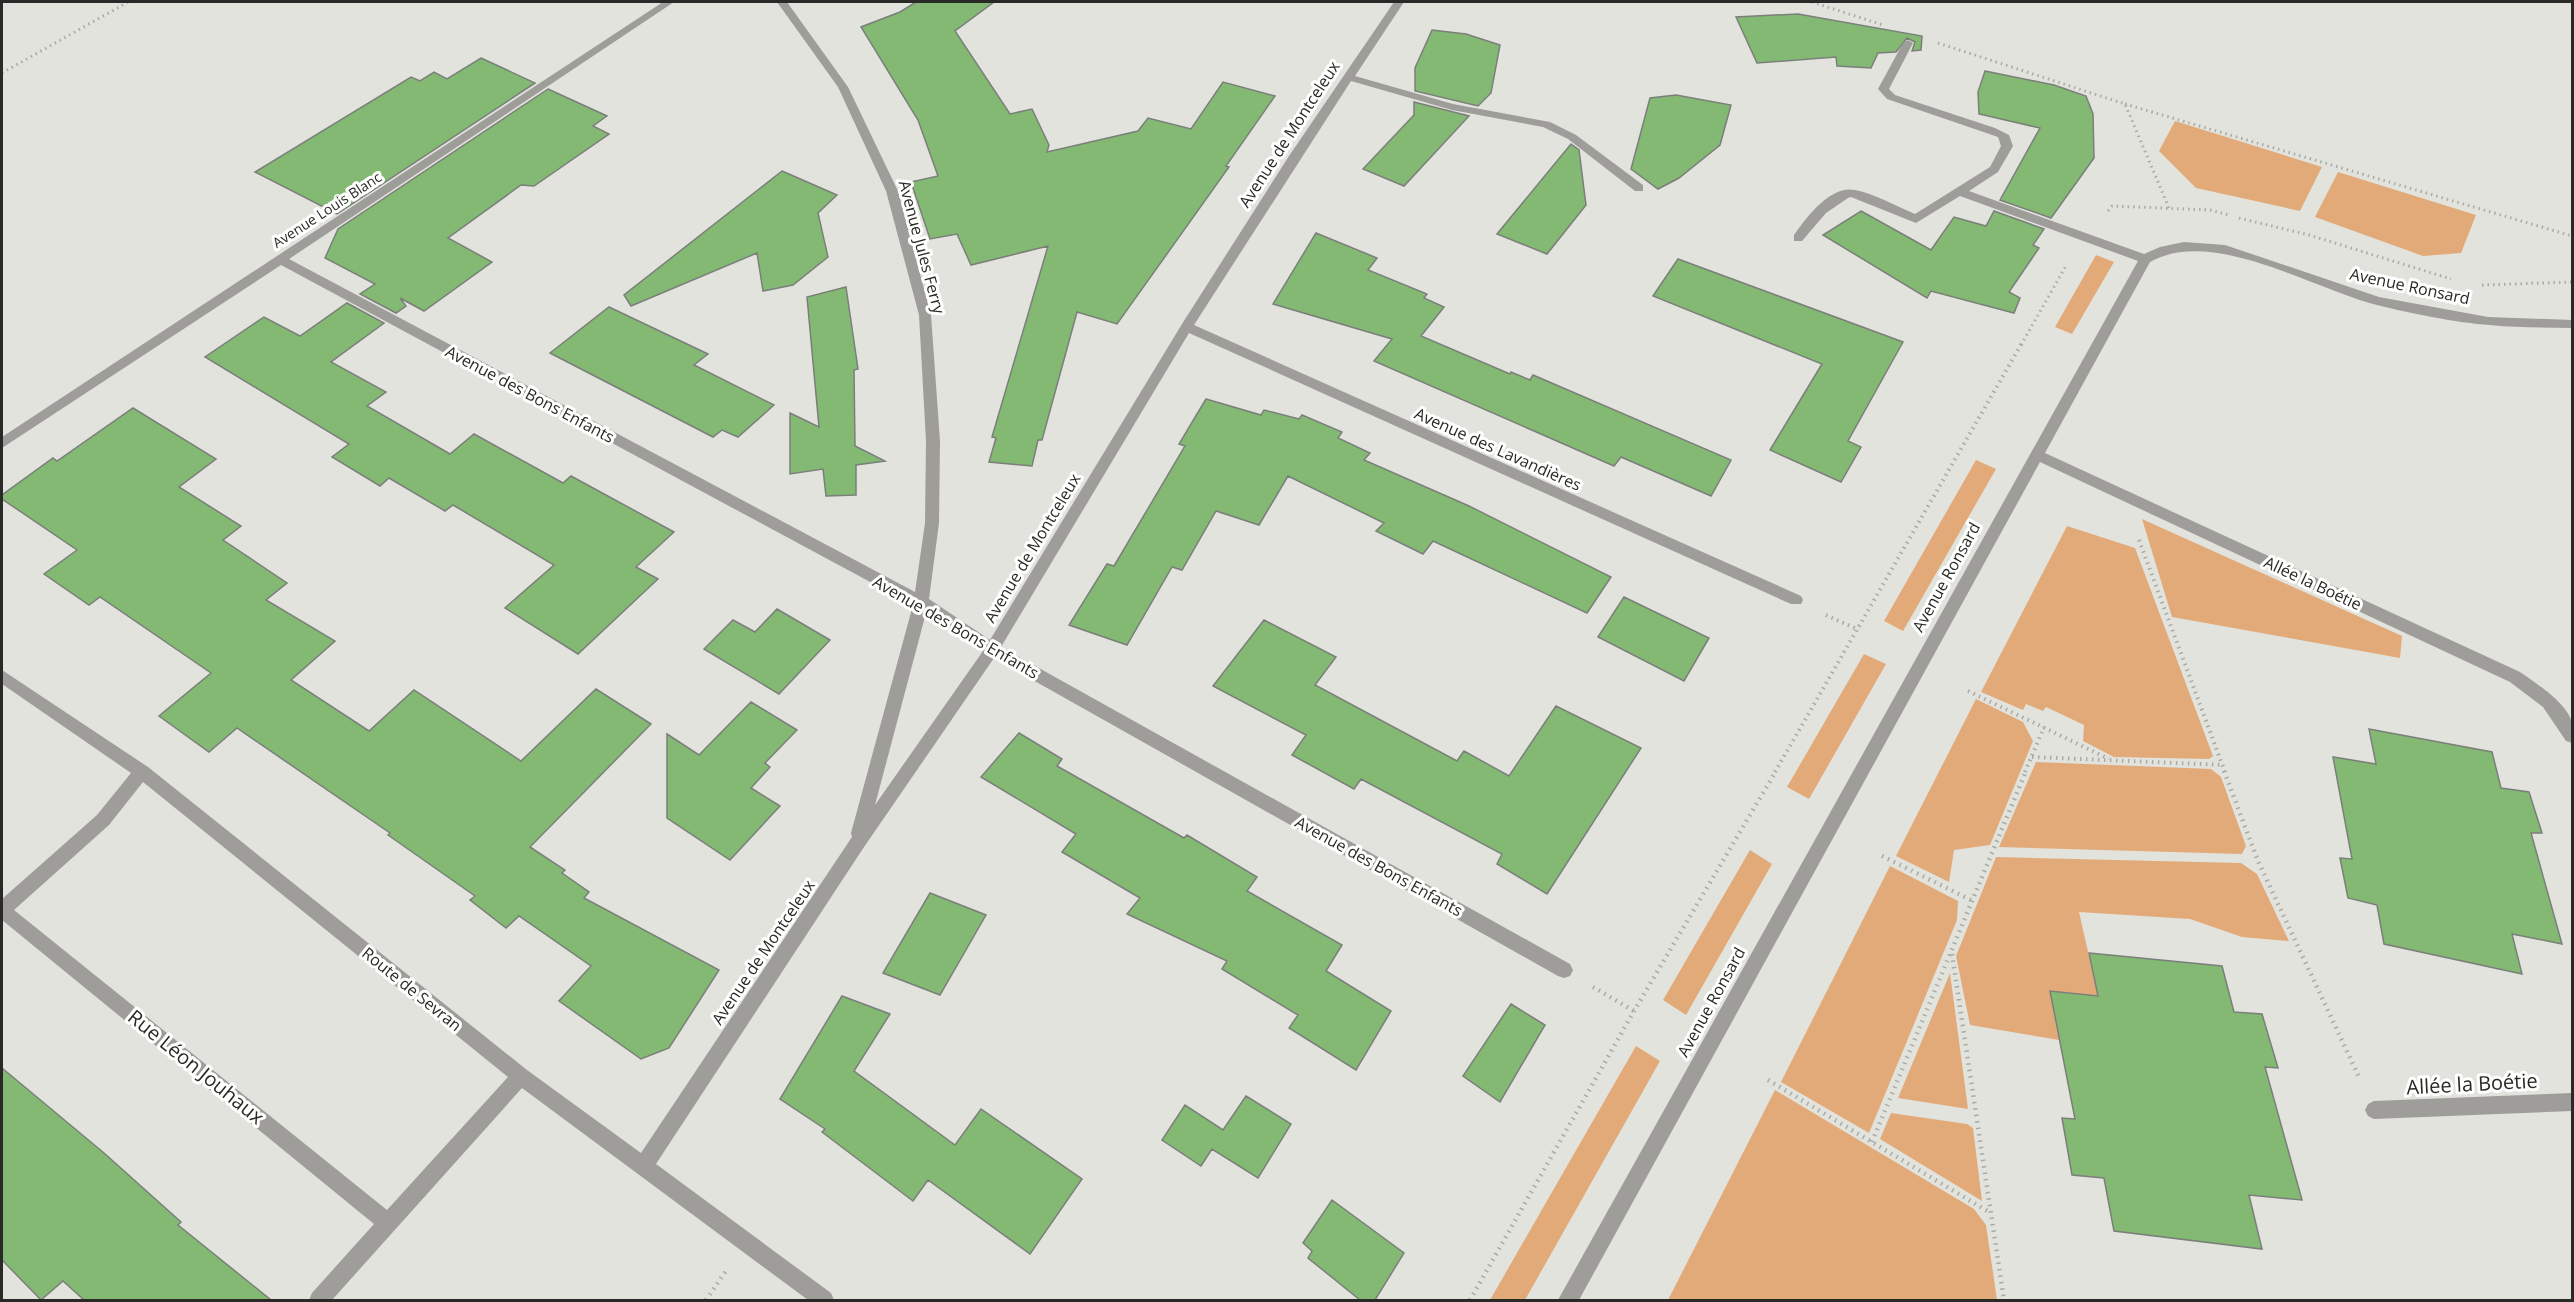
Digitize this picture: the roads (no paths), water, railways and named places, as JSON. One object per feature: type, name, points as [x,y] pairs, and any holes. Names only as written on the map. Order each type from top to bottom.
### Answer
[{"type":"street","name":"Avenue Louis Blanc","points":[[2,442],[669,2]]},
{"type":"street","name":"Avenue Jules Ferry","points":[[782,2],[843,87],[892,191],[925,315],[933,453],[932,523],[921,602],[856,845]]},
{"type":"street","name":"Avenue de Montceleux","points":[[644,1165],[856,845],[992,649],[1186,327],[1399,2]]},
{"type":"street","points":[[1798,237],[1814,217],[1845,194],[1852,193],[1916,219],[1994,169],[2007,146],[2002,135],[1906,104],[1891,97],[1883,88],[1908,43]]},
{"type":"street","points":[[1348,77],[1452,107],[1546,124],[1572,136],[1639,188]]},
{"type":"street","points":[[1961,192],[2145,259]]},
{"type":"street","name":"Avenue Ronsard","points":[[1568,1300],[2145,259],[2169,247],[2214,247],[2248,255],[2378,301],[2488,321],[2572,324]]},
{"type":"street","name":"Avenue des Bons Enfants","points":[[280,259],[921,602],[992,649],[1564,970]]},
{"type":"street","name":"Avenue des Lavandières","points":[[1186,327],[1796,600]]},
{"type":"street","name":"Allée la Boétie","points":[[2035,454],[2515,677],[2544,695],[2560,714],[2572,736]]},
{"type":"street","name":"Route de Sevran","points":[[2,676],[142,772],[521,1077],[644,1165],[824,1300]]},
{"type":"street","name":"Rue Léon Jouhaux","points":[[142,772],[102,820],[2,910],[389,1224]]},
{"type":"street","points":[[319,1300],[521,1077]]},
{"type":"street","name":"Allée la Boétie","points":[[2374,1110],[2572,1102]]}]
